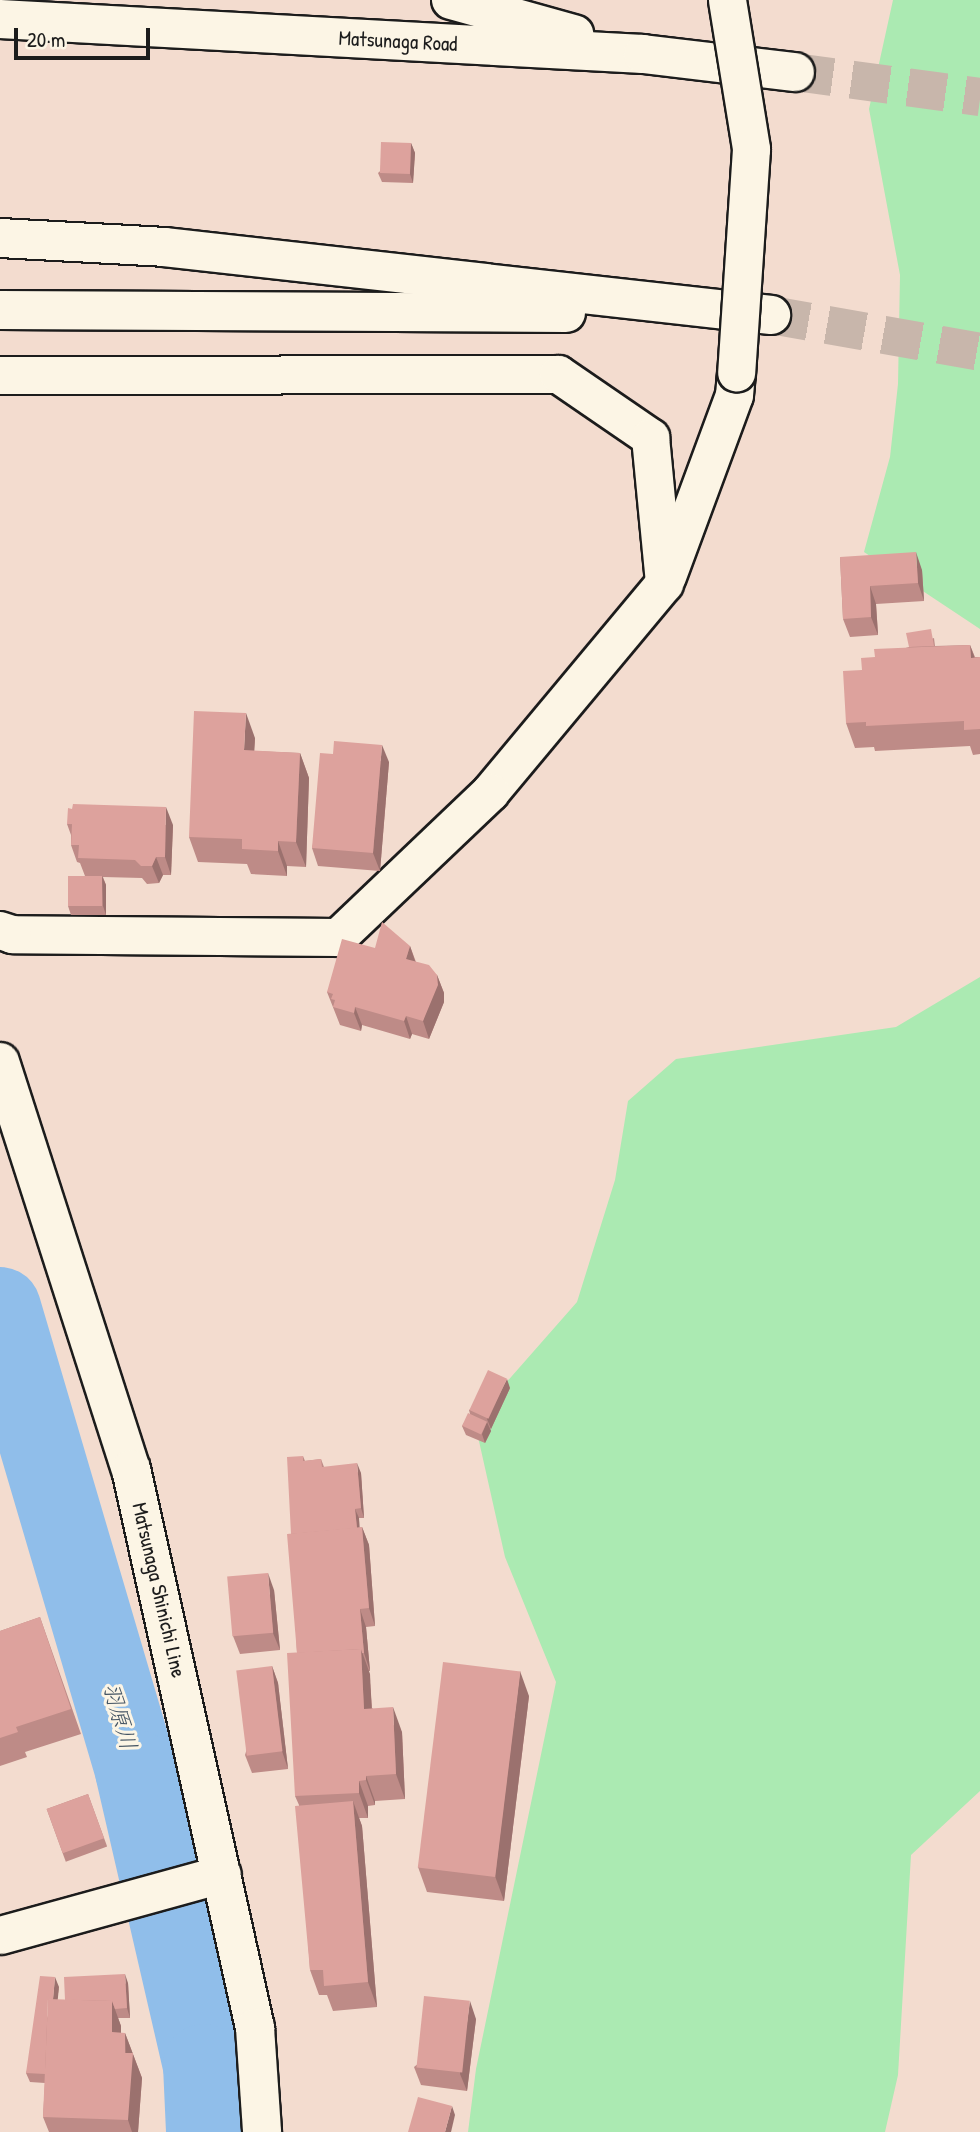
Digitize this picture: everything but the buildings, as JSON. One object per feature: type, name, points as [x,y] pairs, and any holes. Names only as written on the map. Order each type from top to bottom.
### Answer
[{"type":"main road","points":[[451,0],[643,54]]},
{"type":"main road","name":"Matsunaga Road","points":[[0,19],[643,54],[795,72]]},
{"type":"main road","points":[[0,238],[164,247],[771,315],[0,310]]},
{"type":"main road","name":"Matsunaga Shinichi Line","points":[[0,1062],[131,1469],[208,1877],[256,2028],[262,2132]]},
{"type":"street","points":[[0,930],[12,934],[338,937],[489,792],[664,583],[734,395],[751,149],[727,0]]},
{"type":"street","points":[[0,375],[558,374],[650,437],[664,583]]},
{"type":"street","points":[[0,1935],[208,1877]]},
{"type":"green space","points":[[893,0],[980,0],[980,629],[864,552],[890,457],[898,384],[900,275],[869,109]]},
{"type":"green space","points":[[980,977],[980,1791],[911,1855],[898,2075],[885,2132],[468,2132],[476,2069],[556,1682],[505,1557],[474,1419],[577,1302],[615,1180],[628,1101],[676,1059],[896,1027]]},
{"type":"waterway","name":"羽原川","points":[[0,1308],[136,1771],[204,2065],[207,2132]]},
{"type":"tunnel","points":[[795,72],[980,97]]},
{"type":"tunnel","points":[[771,315],[980,352]]}]
